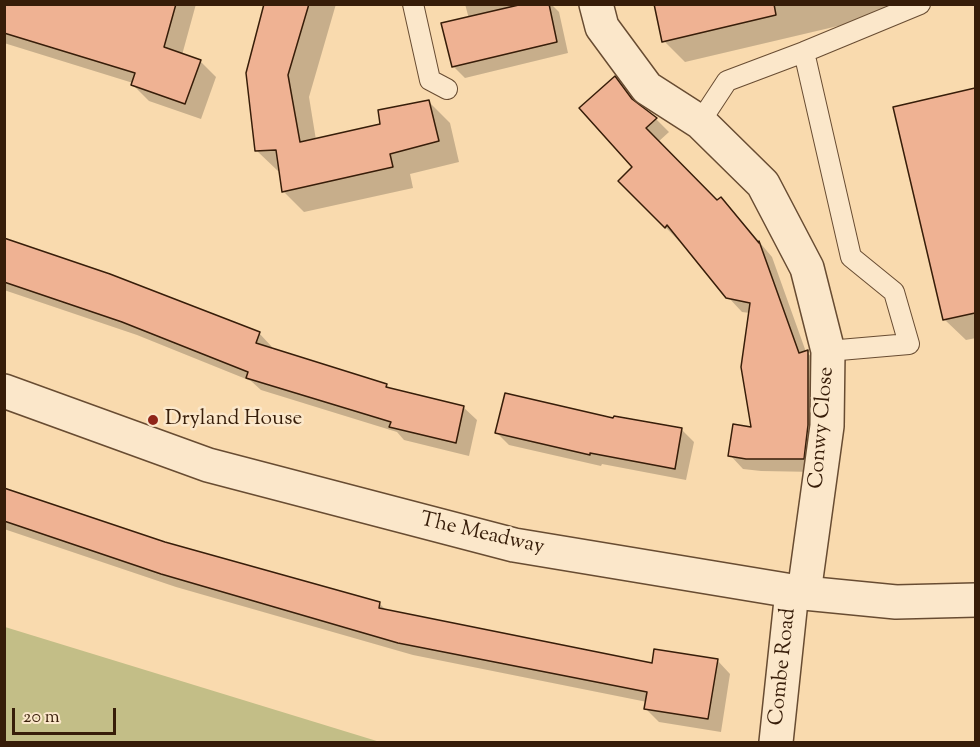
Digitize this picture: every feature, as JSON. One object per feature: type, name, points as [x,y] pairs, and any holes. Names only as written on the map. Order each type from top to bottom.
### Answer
[{"type":"street","name":"Conwy Close","points":[[596,4],[602,27],[647,88],[700,122],[763,184],[807,268],[828,351],[826,426],[798,592]]},
{"type":"street","name":"The Meadway","points":[[4,391],[208,465],[514,545],[798,592],[896,602],[975,600]]},
{"type":"street","name":"Combe Road","points":[[776,742],[798,592]]},
{"type":"lane","points":[[413,4],[430,80],[447,89]]},
{"type":"lane","points":[[700,122],[727,81],[920,4]]},
{"type":"lane","points":[[804,52],[851,257],[894,292],[909,344],[828,351]]},
{"type":"shaded area","points":[[5,627],[380,742],[5,742]]},
{"type":"building","points":[[4,4],[176,4],[164,47],[201,60],[185,104],[131,85],[135,73],[4,33]]},
{"type":"building","points":[[264,4],[309,4],[288,75],[300,142],[380,124],[378,110],[429,100],[439,141],[390,154],[393,167],[282,192],[276,150],[255,151],[246,73]]},
{"type":"building","points":[[523,4],[549,4],[557,42],[452,67],[441,23]]},
{"type":"building","points":[[654,4],[774,4],[776,15],[662,42]]},
{"type":"building","points":[[615,76],[632,99],[657,118],[646,128],[717,200],[721,197],[759,243],[759,241],[799,353],[808,350],[808,425],[804,459],[746,459],[728,456],[733,424],[751,427],[741,367],[750,303],[726,298],[667,225],[665,228],[618,181],[632,167],[579,108]]},
{"type":"building","points":[[975,88],[975,313],[943,320],[893,107]]},
{"type":"building","points":[[4,238],[110,274],[260,332],[256,343],[387,384],[386,387],[464,406],[456,443],[389,427],[391,422],[246,378],[248,372],[122,322],[4,282]]},
{"type":"building","points":[[505,393],[613,418],[614,416],[682,428],[675,469],[590,453],[590,455],[495,433]]},
{"type":"building","points":[[4,488],[165,542],[380,602],[379,608],[652,663],[654,649],[718,659],[708,719],[644,709],[647,692],[398,643],[161,574],[4,521]]},
{"type":"place","name":"Dryland House","points":[[153,420]]}]
